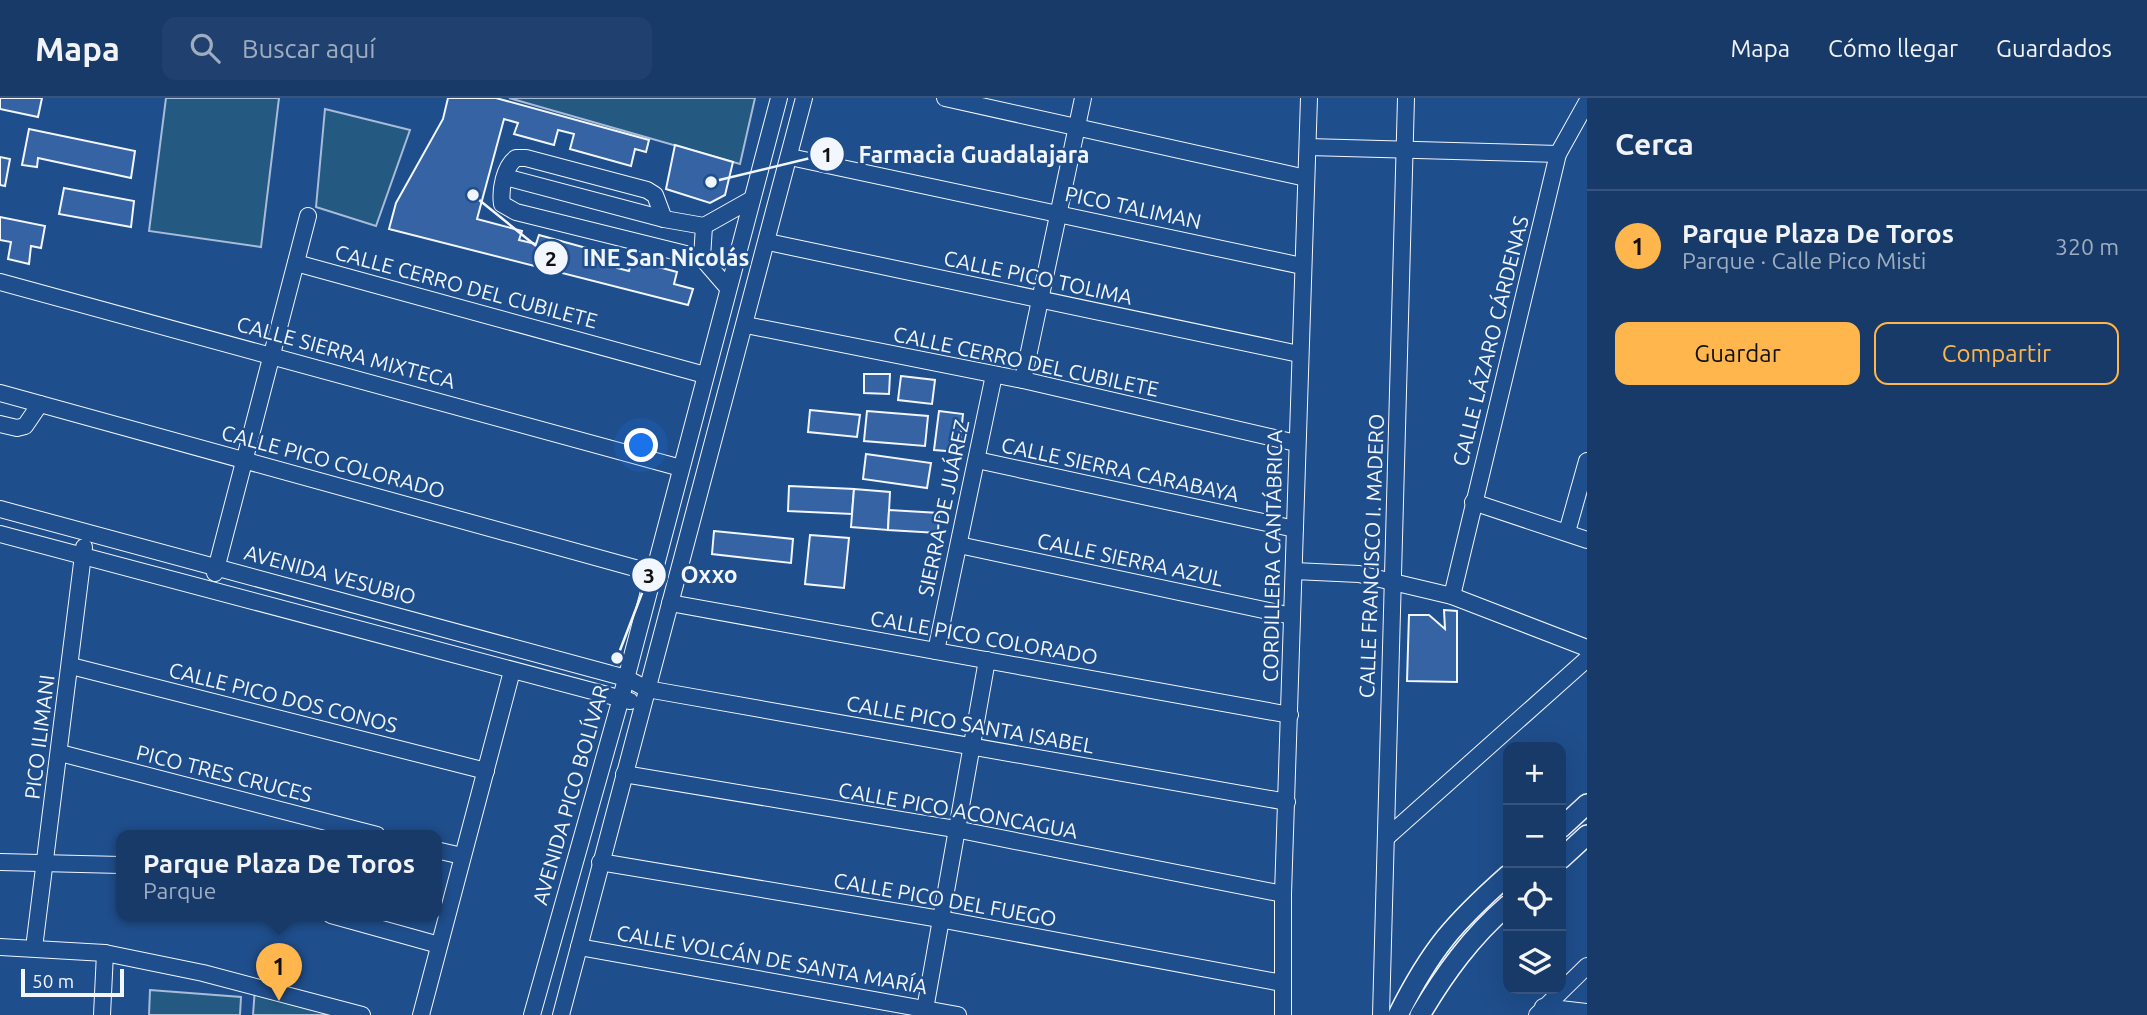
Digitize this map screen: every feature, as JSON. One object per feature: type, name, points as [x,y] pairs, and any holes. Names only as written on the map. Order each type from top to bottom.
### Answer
[{"type":"main road","points":[[1566,823],[1587,804]]},
{"type":"main road","points":[[1566,855],[1586,837]]},
{"type":"main road","points":[[1398,1015],[1440,940],[1503,879]]},
{"type":"main road","points":[[1420,1015],[1451,964],[1485,925],[1503,909]]},
{"type":"street","name":"AVENIDA PICO BOLÍVAR","points":[[532,1015],[621,698],[779,98]]},
{"type":"street","name":"AVENIDA PICO BOLÍVAR","points":[[561,1015],[804,98]]},
{"type":"street","points":[[945,98],[1306,178]]},
{"type":"street","points":[[1023,380],[1083,98]]},
{"type":"street","name":"CORDILLERA CANTÁBRICA","points":[[1283,1015],[1283,894],[1301,266],[1309,98]]},
{"type":"street","name":"CALLE FRANCISCO I. MADERO","points":[[1381,1015],[1406,98]]},
{"type":"street","name":"CALLE LÁZARO CÁRDENAS","points":[[1452,596],[1558,154],[1587,102]]},
{"type":"street","points":[[1308,147],[1558,154]]},
{"type":"street","name":"PICO TALIMAN","points":[[790,157],[1301,266]]},
{"type":"street","points":[[664,219],[655,195],[647,190],[540,161],[516,158],[509,164],[501,201],[505,208],[702,258],[728,288]]},
{"type":"street","points":[[505,177],[664,219],[704,226],[752,199]]},
{"type":"street","points":[[211,589],[308,216]]},
{"type":"street","points":[[702,258],[704,226]]},
{"type":"street","name":"CALLE PICO TOLIMA","points":[[768,242],[1299,354]]},
{"type":"street","name":"CALLE CERRO DEL CUBILETE","points":[[296,263],[705,374]]},
{"type":"street","name":"CALLE SIERRA MIXTECA","points":[[0,282],[681,468]]},
{"type":"street","name":"CALLE CERRO DEL CUBILETE","points":[[746,325],[1023,380],[1296,443]]},
{"type":"street","name":"SIERRA DE JUÁREZ","points":[[936,651],[995,374]]},
{"type":"street","name":"CALLE PICO COLORADO","points":[[0,394],[653,573]]},
{"type":"street","points":[[0,424],[17,428],[25,426],[40,404]]},
{"type":"street","name":"CALLE SIERRA CARABAYA","points":[[977,460],[1295,529]]},
{"type":"street","points":[[1567,532],[1587,461]]},
{"type":"street","points":[[1474,502],[1587,540]]},
{"type":"street","name":"AVENIDA VESUBIO","points":[[0,509],[217,565],[626,678],[644,696]]},
{"type":"street","name":"PICO ILIMANI","points":[[34,948],[86,530]]},
{"type":"street","name":"AVENIDA VESUBIO","points":[[0,534],[512,671],[621,698],[644,696]]},
{"type":"street","name":"CALLE SIERRA AZUL","points":[[959,545],[1292,616]]},
{"type":"street","points":[[1294,571],[1359,574],[1452,596],[1587,648]]},
{"type":"street","name":"CALLE PICO COLORADO","points":[[670,603],[1290,715]]},
{"type":"street","points":[[1386,838],[1587,659]]},
{"type":"street","points":[[925,1012],[955,829],[987,660]]},
{"type":"street","name":"CALLE PICO DOS CONOS","points":[[71,666],[486,771]]},
{"type":"street","points":[[421,1015],[512,671]]},
{"type":"street","name":"CALLE PICO SANTA ISABEL","points":[[644,696],[970,747],[1287,802]]},
{"type":"street","name":"PICO TRES CRUCES","points":[[60,753],[358,830]]},
{"type":"street","name":"CALLE PICO ACONCAGUA","points":[[624,774],[955,829],[1283,894]]},
{"type":"street","points":[[442,851],[462,856]]},
{"type":"street","points":[[0,862],[116,865]]},
{"type":"street","name":"CALLE PICO DEL FUEGO","points":[[600,862],[940,919],[1282,983]]},
{"type":"street","points":[[353,921],[439,944]]},
{"type":"street","points":[[0,947],[105,953],[203,974],[362,1015]]},
{"type":"street","name":"CALLE VOLCÁN DE SANTA MARÍA","points":[[579,947],[925,1012],[958,1015]]},
{"type":"street","points":[[102,1015],[105,953]]},
{"type":"street","points":[[1540,1011],[1587,966]]},
{"type":"street","points":[[1540,1011],[1587,1012]]},
{"type":"shaded area","points":[[166,98],[279,98],[261,247],[149,231]]},
{"type":"shaded area","points":[[509,98],[755,98],[740,164]]},
{"type":"shaded area","points":[[325,109],[410,130],[376,226],[316,207]]},
{"type":"shaded area","points":[[255,988],[353,1015],[253,1015]]},
{"type":"shaded area","points":[[150,990],[241,997],[240,1015],[149,1015]]},
{"type":"building","points":[[0,98],[42,98],[38,117],[0,109]]},
{"type":"building","points":[[448,98],[496,98],[649,140],[646,152],[635,149],[631,166],[570,149],[574,134],[558,130],[554,145],[514,134],[518,123],[504,119],[477,219],[522,231],[519,240],[536,244],[539,235],[619,257],[617,268],[629,271],[632,260],[677,272],[674,284],[693,289],[688,305],[389,229],[396,203],[443,119]]},
{"type":"building","points":[[29,129],[135,151],[131,178],[38,158],[37,167],[22,165]]},
{"type":"building","points":[[675,145],[733,162],[725,195],[710,203],[666,189]]},
{"type":"building","points":[[0,157],[10,159],[5,186],[0,185]]},
{"type":"building","points":[[64,188],[134,201],[131,227],[59,214]]},
{"type":"building","points":[[0,217],[45,226],[41,248],[31,246],[29,264],[8,259],[11,242],[0,240]]},
{"type":"building","points":[[864,374],[890,374],[889,394],[864,393]]},
{"type":"building","points":[[901,376],[935,380],[932,404],[898,400]]},
{"type":"building","points":[[810,410],[860,415],[857,437],[808,432]]},
{"type":"building","points":[[867,411],[928,416],[925,446],[864,441]]},
{"type":"building","points":[[939,411],[963,414],[959,452],[934,450]]},
{"type":"building","points":[[866,454],[931,463],[927,488],[863,479]]},
{"type":"building","points":[[789,486],[854,489],[852,514],[788,511]]},
{"type":"building","points":[[854,489],[890,492],[888,530],[851,527]]},
{"type":"building","points":[[889,510],[939,513],[938,533],[888,530]]},
{"type":"building","points":[[714,531],[793,539],[791,563],[712,554]]},
{"type":"building","points":[[810,535],[849,538],[844,588],[805,584]]},
{"type":"building","points":[[1444,610],[1457,611],[1457,682],[1407,681],[1409,615],[1429,615],[1445,629]]},
{"type":"place","name":"Farmacia Guadalajara","points":[[711,182]]},
{"type":"place","name":"INE San Nicolás","points":[[473,195]]},
{"type":"place","name":"Oxxo","points":[[617,658]]},
{"type":"place","name":"Parque Plaza De Toros","points":[[279,1001]]}]
